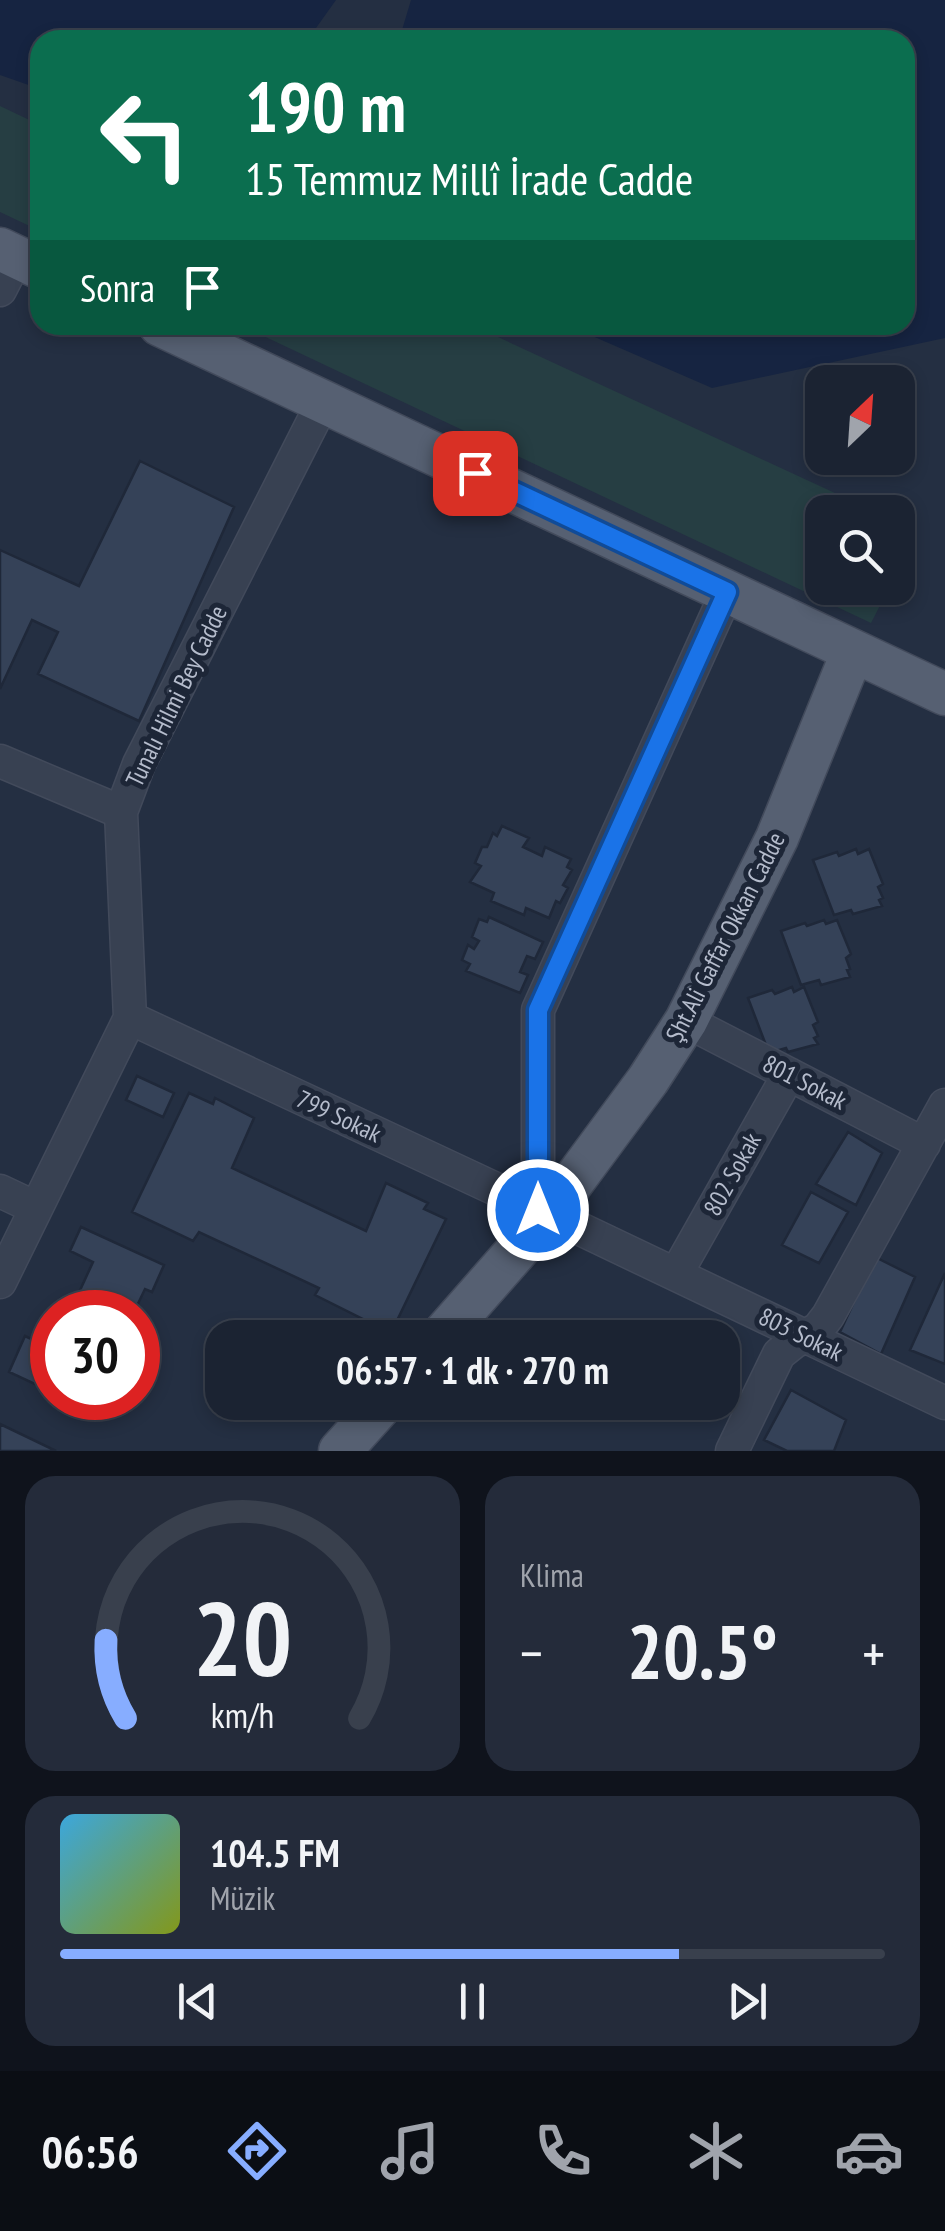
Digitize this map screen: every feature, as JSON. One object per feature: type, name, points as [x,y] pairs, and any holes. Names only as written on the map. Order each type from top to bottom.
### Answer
[{"type":"main road","points":[[181,335],[945,694]]},
{"type":"main road","name":"Şht.Ali Gaffar Okkan Cadde","points":[[455,1320],[648,1080],[686,1021],[778,838],[853,651]]},
{"type":"main road","points":[[340,1451],[368,1420]]},
{"type":"street","name":"Tunalı Hilmi Bey Cadde","points":[[0,1282],[130,1018],[121,812],[139,764],[323,402]]},
{"type":"street","points":[[544,1212],[538,1010],[727,592]]},
{"type":"street","points":[[0,762],[121,812]]},
{"type":"street","name":"799 Sokak","points":[[130,1018],[544,1212]]},
{"type":"street","name":"801 Sokak","points":[[686,1021],[924,1144]]},
{"type":"street","name":"802 Sokak","points":[[676,1274],[789,1074]]},
{"type":"street","points":[[732,1451],[779,1354],[818,1329],[828,1316],[945,1107]]},
{"type":"street","points":[[0,1190],[36,1208]]},
{"type":"street","name":"803 Sokak","points":[[544,1212],[945,1403]]},
{"type":"green space","points":[[0,106],[30,120],[30,226],[0,212]]},
{"type":"green space","points":[[261,335],[494,335],[839,495],[805,495],[805,592]]},
{"type":"green space","points":[[833,605],[880,605],[871,623]]},
{"type":"water","points":[[0,0],[336,0],[316,28],[309,30],[30,30],[30,86],[0,75]]},
{"type":"water","points":[[411,0],[945,0],[945,338],[712,388],[590,335],[915,335],[915,30],[402,30]]},
{"type":"building","points":[[140,461],[234,507],[139,721],[38,674],[58,632],[32,620],[0,689],[0,550],[79,586]]},
{"type":"building","points":[[502,826],[529,838],[523,847],[542,856],[545,847],[571,859],[567,867],[572,870],[563,885],[568,888],[560,903],[556,901],[549,918],[526,908],[524,915],[491,901],[494,893],[470,882],[481,866],[475,863],[482,847],[487,847],[493,833],[497,836]]},
{"type":"building","points":[[856,849],[858,854],[869,849],[883,884],[878,887],[882,906],[834,915],[813,860]]},
{"type":"building","points":[[489,917],[543,942],[535,959],[527,956],[520,972],[528,975],[520,993],[466,971],[470,964],[462,960],[468,945],[474,949],[479,941],[472,937],[479,919],[487,922]]},
{"type":"building","points":[[824,920],[826,924],[837,920],[851,954],[846,958],[850,977],[821,985],[819,980],[801,985],[781,931]]},
{"type":"building","points":[[792,987],[794,992],[804,987],[818,1022],[813,1025],[818,1044],[769,1053],[748,998]]},
{"type":"building","points":[[137,1076],[174,1093],[163,1117],[126,1100]]},
{"type":"building","points":[[189,1093],[213,1104],[215,1098],[254,1118],[232,1168],[366,1231],[386,1183],[428,1203],[424,1209],[446,1219],[397,1320],[365,1320],[315,1295],[319,1288],[199,1232],[193,1241],[132,1212]]},
{"type":"building","points":[[848,1132],[882,1153],[856,1205],[816,1184]]},
{"type":"building","points":[[811,1192],[848,1212],[819,1263],[782,1245]]},
{"type":"building","points":[[81,1227],[164,1265],[153,1290],[80,1290],[93,1262],[70,1251]]},
{"type":"building","points":[[875,1257],[915,1277],[881,1354],[840,1332]]},
{"type":"building","points":[[945,1273],[945,1364],[910,1350]]},
{"type":"building","points":[[25,1336],[30,1338],[30,1382],[9,1372]]},
{"type":"building","points":[[791,1390],[846,1420],[834,1451],[787,1451],[764,1440]]},
{"type":"building","points":[[0,1424],[56,1451],[0,1451]]},
{"type":"route","points":[[475,473],[727,592],[538,1010],[538,1210]]}]
